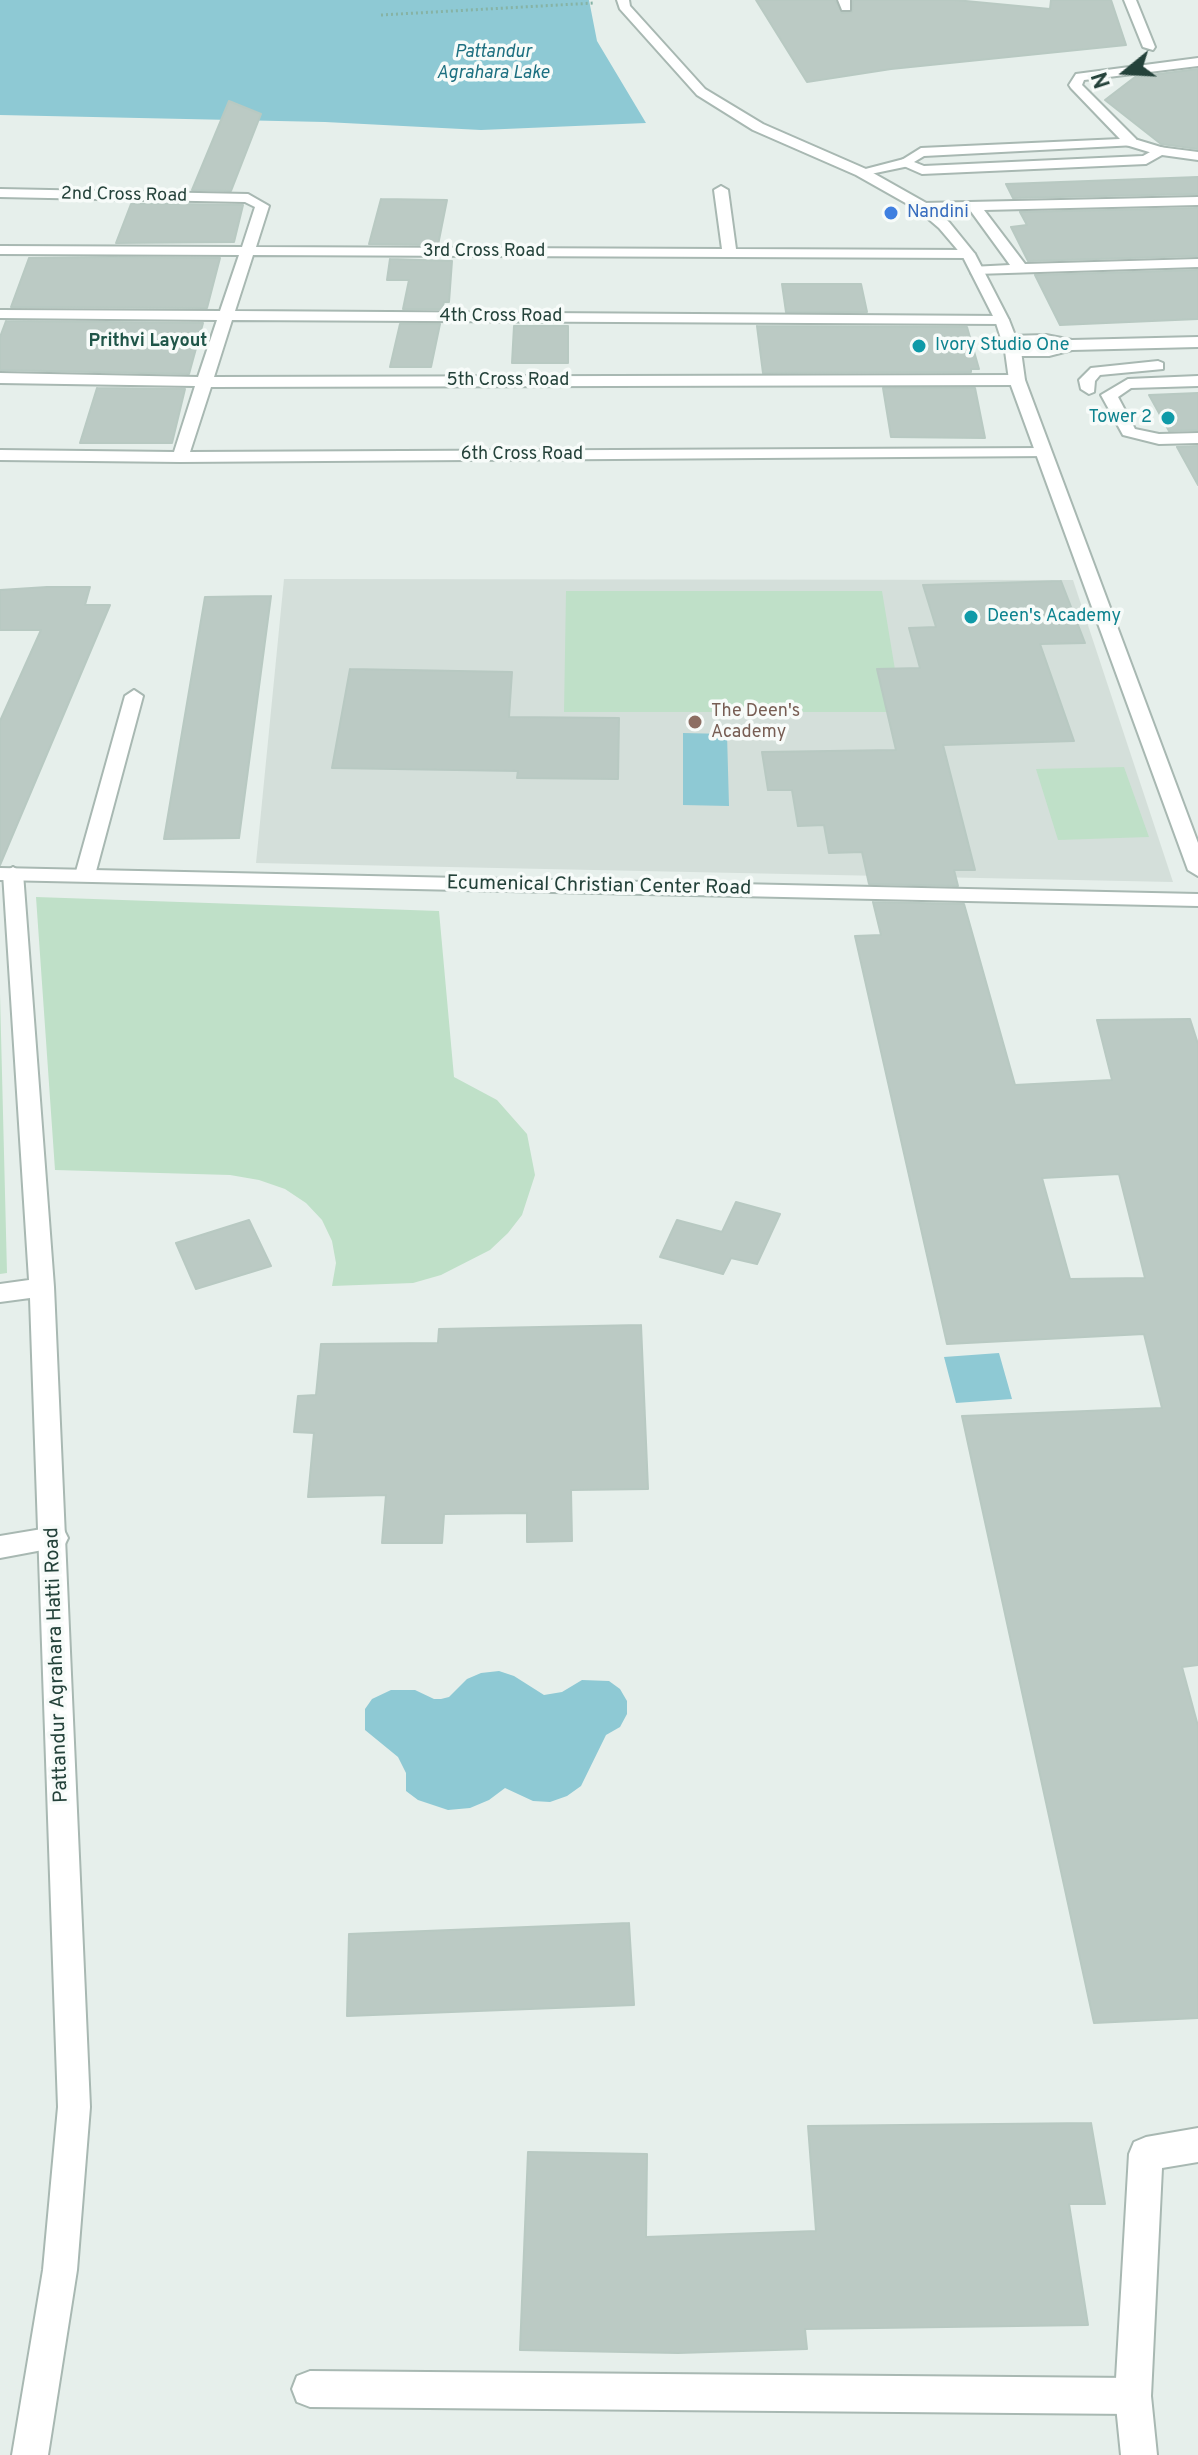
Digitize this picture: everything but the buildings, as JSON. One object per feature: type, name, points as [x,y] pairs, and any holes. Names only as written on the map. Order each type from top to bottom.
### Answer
[{"type":"street","points":[[1130,0],[1149,47]]},
{"type":"street","points":[[623,1],[624,7],[701,92],[758,127],[861,172],[923,207],[944,225],[968,254],[1002,320],[1017,380],[1198,870]]},
{"type":"street","points":[[1131,142],[1075,85],[1080,77],[1198,62]]},
{"type":"street","points":[[861,172],[904,163],[921,152],[1131,142],[1159,151],[1198,156]]},
{"type":"street","points":[[904,163],[922,170],[1146,160],[1159,151]]},
{"type":"street","points":[[721,190],[730,253]]},
{"type":"street","name":"2nd Cross Road","points":[[0,193],[248,198],[262,206],[248,251]]},
{"type":"street","points":[[923,207],[1198,201]]},
{"type":"street","points":[[975,207],[1021,269]]},
{"type":"street","name":"3rd Cross Road","points":[[0,250],[968,254]]},
{"type":"street","points":[[180,457],[248,251]]},
{"type":"street","points":[[976,270],[1198,263]]},
{"type":"street","name":"4th Cross Road","points":[[0,314],[1002,320]]},
{"type":"street","points":[[1010,346],[1049,351],[1072,345],[1198,342]]},
{"type":"street","points":[[1089,389],[1086,385],[1089,376],[1106,368],[1198,365]]},
{"type":"street","name":"5th Cross Road","points":[[0,378],[207,382],[1017,380]]},
{"type":"street","points":[[1198,381],[1128,384],[1109,395],[1129,432],[1159,439],[1198,438]]},
{"type":"street","name":"6th Cross Road","points":[[0,455],[1044,453]]},
{"type":"street","points":[[85,875],[134,696]]},
{"type":"street","name":"Ecumenical Christian Center Road","points":[[7,874],[1198,900]]},
{"type":"street","name":"Pattandur Agrahara Hatti Road","points":[[7,874],[42,1287],[74,2107],[60,2270],[30,2455]]},
{"type":"street","points":[[0,1293],[42,1287]]},
{"type":"street","points":[[0,1547],[54,1538]]},
{"type":"street","points":[[1139,2455],[1133,2396],[1146,2154],[1198,2145]]},
{"type":"street","points":[[310,2389],[1133,2396]]},
{"type":"path","points":[[381,15],[623,1]]},
{"type":"shaded area","name":"The Deen's Academy","points":[[284,579],[1073,580],[1173,882],[256,863]]},
{"type":"green space","points":[[566,591],[882,591],[902,712],[564,712]]},
{"type":"green space","points":[[1124,767],[1149,837],[1058,840],[1036,769]]},
{"type":"green space","points":[[36,897],[439,911],[454,1077],[497,1100],[527,1134],[535,1175],[522,1215],[490,1250],[441,1275],[413,1283],[332,1286],[336,1263],[332,1241],[322,1220],[306,1203],[285,1189],[230,1175],[55,1170]]},
{"type":"green space","points":[[0,994],[7,1273],[0,1274]]},
{"type":"water","name":"Pattandur Agrahara Lake","points":[[0,0],[589,0],[597,41],[646,123],[481,130],[325,122],[0,115]]},
{"type":"water","points":[[683,733],[727,734],[729,806],[683,805]]},
{"type":"water","points":[[999,1353],[1012,1399],[956,1403],[944,1357]]},
{"type":"water","points":[[499,1671],[514,1676],[544,1695],[562,1692],[582,1680],[609,1681],[620,1689],[627,1701],[627,1714],[620,1727],[606,1735],[581,1786],[567,1796],[550,1802],[533,1801],[505,1788],[489,1800],[470,1808],[448,1810],[418,1800],[406,1791],[406,1773],[398,1757],[365,1730],[365,1709],[372,1699],[391,1690],[415,1690],[434,1699],[449,1697],[467,1679],[481,1673]]},
{"type":"place","name":"Nandini","points":[[891,213]]},
{"type":"place","name":"Ivory Studio One","points":[[919,346]]},
{"type":"place","name":"Tower 2","points":[[1168,418]]},
{"type":"place","name":"Deen's Academy","points":[[971,617]]},
{"type":"place","name":"The Deen's Academy","points":[[695,722]]},
{"type":"district","name":"Prithvi Layout","points":[[148,342]]}]
